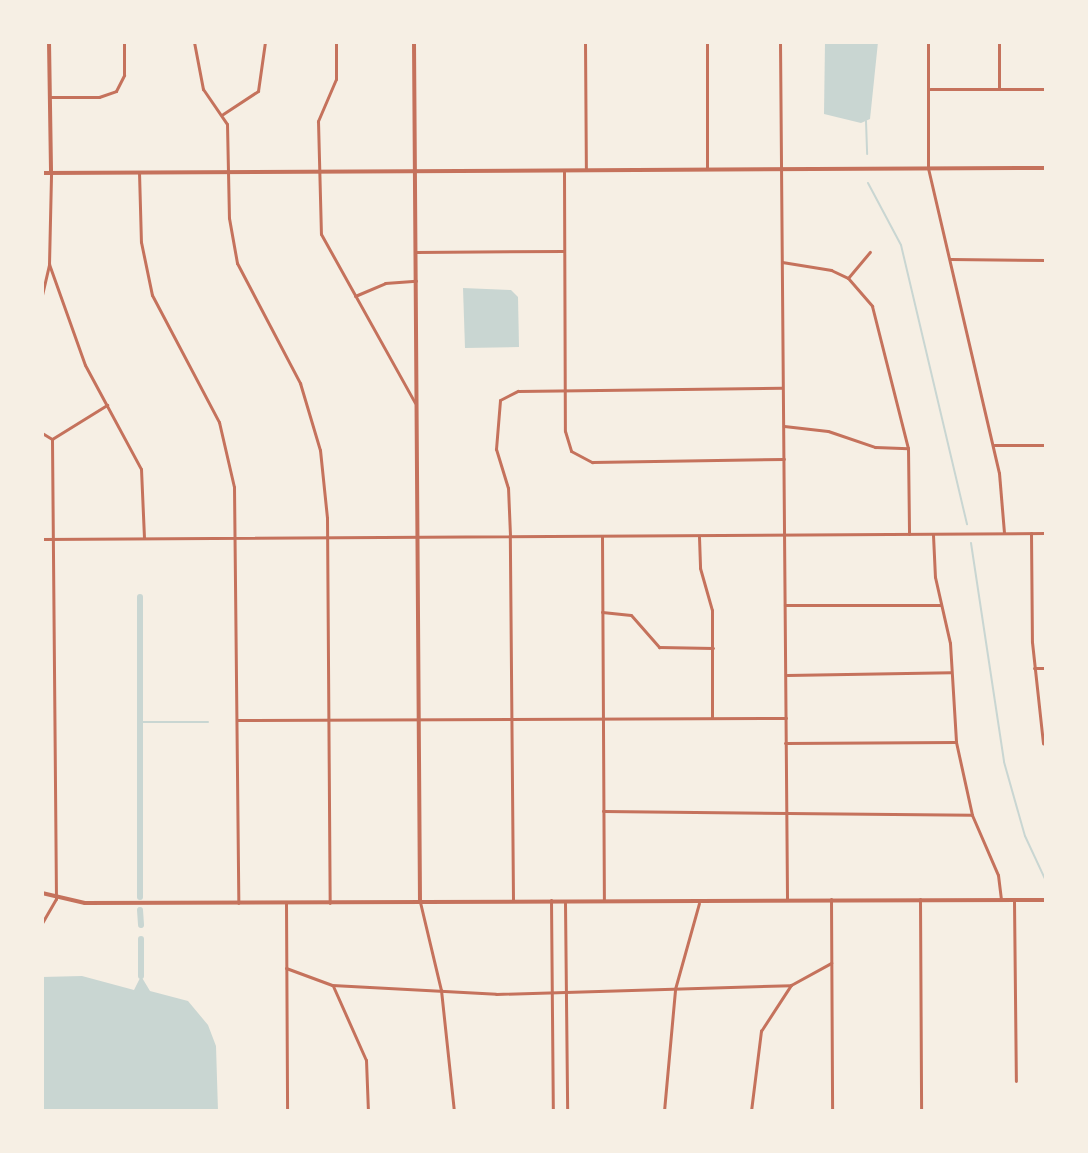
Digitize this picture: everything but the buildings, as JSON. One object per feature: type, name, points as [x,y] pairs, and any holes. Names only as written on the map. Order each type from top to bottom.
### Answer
[{"type":"street","points":[[42,295],[49,264],[49,42]]},
{"type":"street","points":[[50,97],[99,97],[116,91],[124,75],[124,42]]},
{"type":"street","points":[[194,42],[203,89],[223,114],[237,263],[300,383],[315,424],[327,537],[330,903]]},
{"type":"street","points":[[223,114],[258,91],[265,42]]},
{"type":"street","points":[[336,42],[336,79],[318,121],[321,234],[417,407]]},
{"type":"street","points":[[414,42],[420,902],[441,990],[454,1111]]},
{"type":"street","points":[[585,42],[586,170]]},
{"type":"street","points":[[707,42],[707,169]]},
{"type":"street","points":[[780,42],[787,900]]},
{"type":"street","points":[[928,42],[928,168],[993,445],[1004,533]]},
{"type":"street","points":[[999,42],[999,89]]},
{"type":"street","points":[[928,89],[1046,89]]},
{"type":"street","points":[[42,173],[1046,168]]},
{"type":"street","points":[[564,170],[567,442],[579,457],[592,462],[784,459]]},
{"type":"street","points":[[139,172],[141,242],[152,295],[219,422],[233,476],[238,903]]},
{"type":"street","points":[[416,252],[564,251]]},
{"type":"street","points":[[848,278],[870,252]]},
{"type":"street","points":[[949,259],[1046,260]]},
{"type":"street","points":[[782,262],[814,264],[848,278],[879,323],[908,448],[909,534]]},
{"type":"street","points":[[49,264],[68,327],[141,469],[144,538]]},
{"type":"street","points":[[354,296],[385,283],[416,281]]},
{"type":"street","points":[[513,900],[510,535],[508,488],[496,442],[497,407],[508,393],[783,388]]},
{"type":"street","points":[[52,439],[107,405]]},
{"type":"street","points":[[784,426],[828,431],[875,447],[908,448]]},
{"type":"street","points":[[42,433],[52,439]]},
{"type":"street","points":[[42,923],[56,899],[52,439]]},
{"type":"street","points":[[993,445],[1046,445]]},
{"type":"street","points":[[1031,533],[1034,668],[1043,743]]},
{"type":"street","points":[[42,539],[1046,533]]},
{"type":"street","points":[[933,535],[951,672],[956,742],[972,815],[998,875],[1001,900]]},
{"type":"street","points":[[602,536],[604,900]]},
{"type":"street","points":[[699,537],[713,648],[712,717]]},
{"type":"street","points":[[785,605],[940,605]]},
{"type":"street","points":[[602,612],[631,615],[659,647],[713,648]]},
{"type":"street","points":[[1034,668],[1046,668]]},
{"type":"street","points":[[785,675],[951,672]]},
{"type":"street","points":[[237,720],[786,718]]},
{"type":"street","points":[[785,743],[956,742]]},
{"type":"street","points":[[603,811],[786,809],[833,816],[972,815]]},
{"type":"street","points":[[42,893],[56,899],[238,903],[1046,900]]},
{"type":"street","points":[[831,899],[832,1111]]},
{"type":"street","points":[[920,899],[921,1111]]},
{"type":"street","points":[[551,900],[553,1111]]},
{"type":"street","points":[[565,900],[567,1111]]},
{"type":"street","points":[[1014,900],[1016,1081]]},
{"type":"street","points":[[664,1111],[675,989],[700,901]]},
{"type":"street","points":[[286,903],[287,1111]]},
{"type":"street","points":[[286,968],[332,985],[565,993],[791,985],[831,963]]},
{"type":"street","points":[[332,985],[366,1060],[368,1111]]},
{"type":"street","points":[[751,1111],[761,1031],[791,985]]},
{"type":"shaded area","points":[[825,42],[878,42],[870,119],[861,123],[824,114]]},
{"type":"shaded area","points":[[463,288],[511,290],[518,297],[519,347],[465,348]]},
{"type":"shaded area","points":[[82,976],[134,990],[141,976],[150,991],[188,1001],[208,1025],[216,1046],[218,1111],[42,1111],[42,977]]},
{"type":"waterway","points":[[866,121],[867,154]]},
{"type":"waterway","points":[[868,183],[901,245],[967,524]]},
{"type":"waterway","points":[[971,543],[1004,762],[1025,836],[1046,881]]},
{"type":"waterway","points":[[140,597],[140,897]]},
{"type":"waterway","points":[[138,722],[208,722]]},
{"type":"waterway","points":[[140,910],[141,925]]},
{"type":"waterway","points":[[141,939],[141,976]]}]
